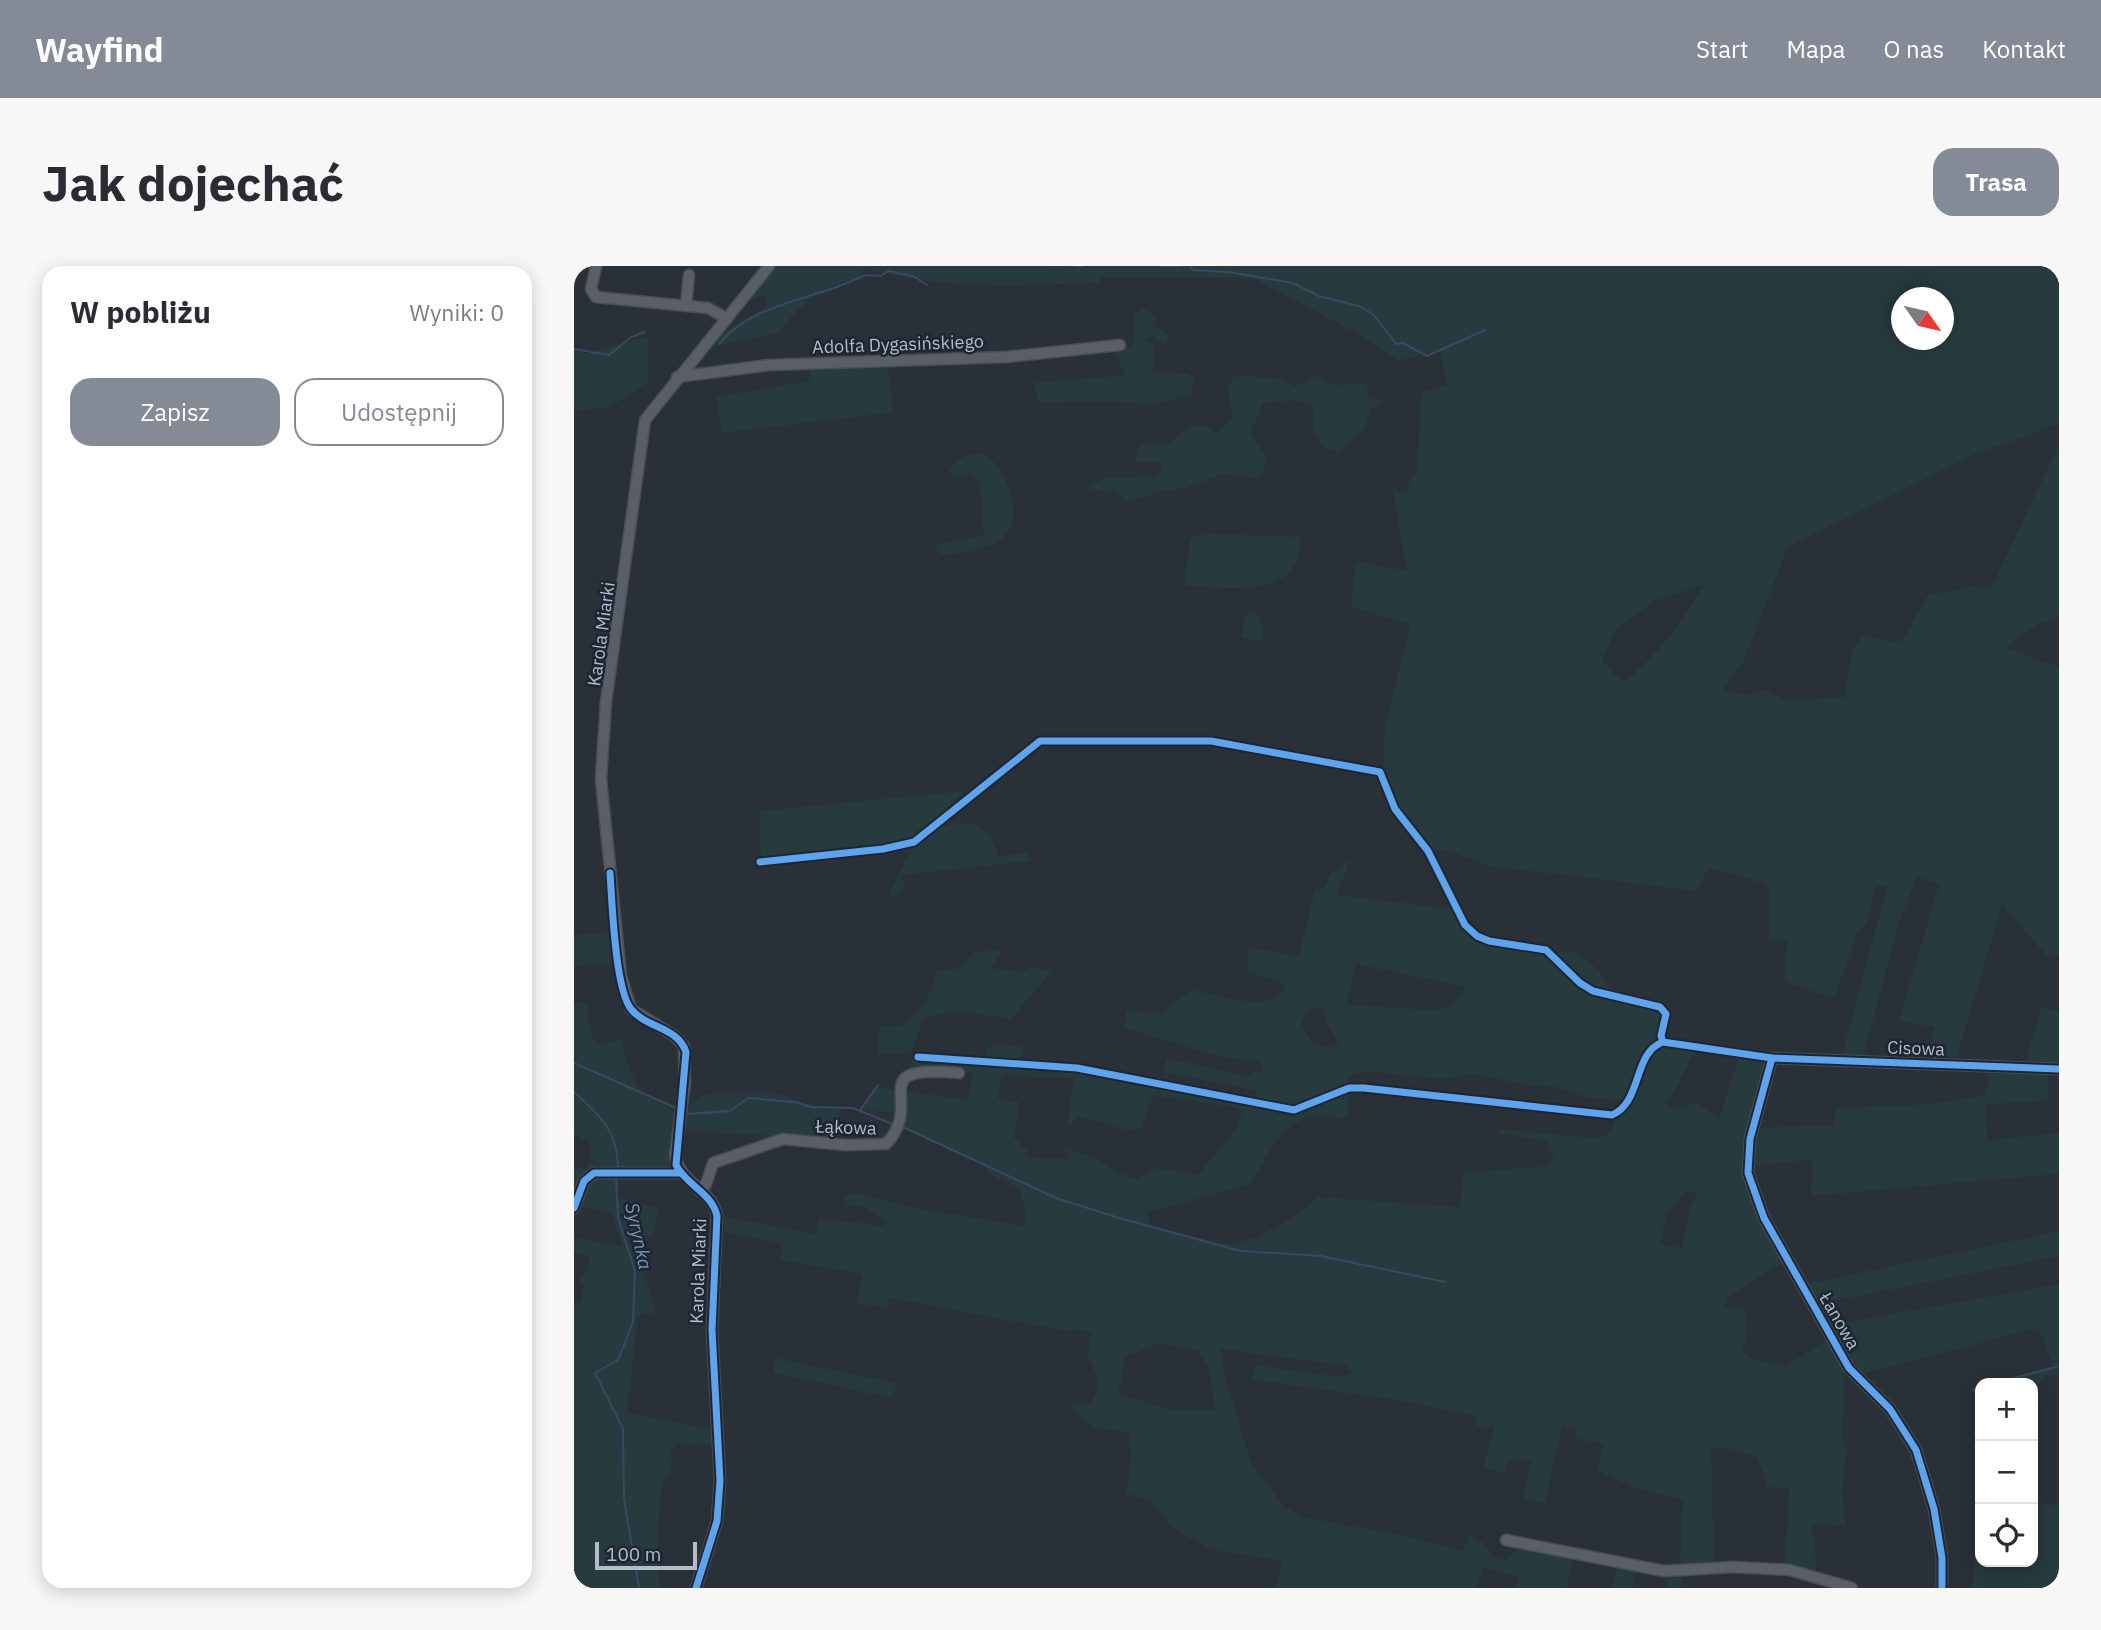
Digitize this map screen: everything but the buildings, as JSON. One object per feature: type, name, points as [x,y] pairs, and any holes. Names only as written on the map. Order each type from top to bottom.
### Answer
[{"type":"street","points":[[596,266],[591,289],[596,297],[708,308],[726,318]]},
{"type":"street","name":"Karola Miarki","points":[[696,1588],[718,1521],[720,1481],[712,1330],[717,1216],[712,1201],[681,1173],[675,1155],[685,1083],[686,1052],[682,1043],[673,1035],[631,1009],[624,992],[601,779],[606,702],[645,420],[769,266]]},
{"type":"street","points":[[686,306],[689,275]]},
{"type":"street","name":"Adolfa Dygasińskiego","points":[[677,377],[769,365],[1006,357],[1120,345]]},
{"type":"street","name":"Cisowa","points":[[1772,1058],[2059,1069]]},
{"type":"street","name":"Łanowa","points":[[1772,1058],[1750,1139],[1748,1173],[1764,1218],[1849,1368],[1890,1409],[1916,1450],[1934,1509],[1942,1558],[1942,1588]]},
{"type":"street","name":"Łąkowa","points":[[700,1191],[706,1184],[713,1163],[769,1141],[783,1139],[887,1144],[899,1126],[900,1086],[904,1077],[916,1071],[959,1073]]},
{"type":"street","points":[[574,1208],[589,1175],[681,1173]]},
{"type":"street","points":[[1506,1541],[1664,1571],[1734,1567],[1790,1570],[1852,1588]]},
{"type":"green space","points":[[773,266],[2059,266],[2059,424],[1975,454],[1788,547],[1743,662],[1723,690],[1745,694],[1766,690],[1785,701],[1845,697],[1852,652],[1863,635],[1901,643],[1928,595],[1975,586],[1990,590],[2059,445],[2059,617],[2030,629],[2007,648],[2059,667],[2059,955],[2047,956],[2002,905],[1957,1056],[1926,1058],[1935,1027],[1899,1021],[1939,884],[1917,877],[1897,928],[1864,1054],[1862,1058],[1841,1059],[1887,887],[1875,885],[1866,925],[1858,930],[1834,998],[1784,982],[1787,942],[1769,939],[1770,891],[1763,883],[1708,868],[1697,891],[1489,866],[1447,850],[1430,850],[1389,791],[1384,763],[1386,724],[1411,625],[1351,607],[1356,561],[1407,571],[1393,491],[1406,493],[1411,476],[1417,475],[1421,391],[1447,385],[1440,350],[1398,361],[1364,337],[1252,278],[1100,277],[1098,283],[981,285],[923,280],[865,268],[858,276],[828,287],[818,294],[793,315],[781,332],[714,347],[719,335],[767,306],[765,295],[746,302]],"holes":[[[1703,585],[1660,648],[1626,681],[1615,676],[1602,660],[1616,629],[1654,601]]]},
{"type":"green space","points":[[1142,308],[1150,311],[1156,318],[1151,326],[1164,331],[1169,337],[1165,344],[1151,336],[1144,340],[1154,344],[1153,371],[1188,374],[1194,378],[1192,394],[1152,405],[1114,401],[1039,402],[1033,383],[1126,375],[1114,354],[1117,348],[1133,347],[1135,313]]},
{"type":"green space","points":[[649,336],[648,382],[610,407],[574,411],[574,347],[584,354]]},
{"type":"green space","points":[[886,356],[894,412],[723,433],[716,397],[809,381],[810,360]]},
{"type":"green space","points":[[1247,376],[1281,379],[1295,386],[1315,376],[1335,385],[1364,384],[1367,385],[1369,398],[1385,401],[1370,409],[1365,429],[1339,453],[1324,447],[1313,435],[1313,405],[1293,400],[1263,403],[1251,432],[1265,455],[1262,476],[1257,478],[1222,474],[1185,488],[1162,491],[1129,502],[1114,492],[1085,488],[1105,478],[1157,476],[1163,467],[1162,462],[1135,462],[1140,445],[1170,443],[1190,425],[1208,425],[1215,434],[1232,419],[1228,385],[1235,378]]},
{"type":"green space","points":[[983,453],[998,468],[1010,490],[1013,502],[1011,525],[1000,540],[985,548],[940,554],[934,545],[984,535],[979,483],[970,475],[953,477],[949,472],[963,457]]},
{"type":"green space","points":[[1212,534],[1300,537],[1298,558],[1289,572],[1276,581],[1259,586],[1220,588],[1184,585],[1190,540],[1195,536]]},
{"type":"green space","points":[[1252,612],[1258,614],[1264,633],[1262,641],[1241,638],[1245,616]]},
{"type":"green space","points":[[965,791],[909,846],[761,864],[759,811]]},
{"type":"green space","points":[[973,823],[990,835],[999,856],[1026,852],[1033,861],[902,875],[905,890],[888,899],[909,856],[928,835],[955,824]]},
{"type":"green space","points":[[1350,860],[1337,895],[1453,909],[1471,938],[1545,953],[1575,951],[1600,971],[1611,992],[1667,1006],[1666,1039],[1653,1042],[1624,1101],[1585,1097],[1553,1086],[1526,1085],[1475,1074],[1442,1079],[1373,1072],[1352,1074],[1346,1083],[1349,1097],[1348,1116],[1339,1118],[1316,1115],[1300,1120],[1274,1144],[1250,1185],[1147,1212],[1151,1225],[1197,1239],[1226,1244],[1249,1240],[1275,1228],[1318,1197],[1460,1207],[1464,1171],[1547,1167],[1554,1155],[1548,1148],[1549,1142],[1499,1133],[1498,1129],[1593,1138],[1610,1134],[1614,1120],[1629,1106],[1649,1058],[1661,1044],[1695,1051],[1667,1105],[1675,1109],[1698,1103],[1719,1119],[1739,1056],[1768,1059],[1743,1160],[1750,1194],[1785,1261],[1728,1297],[1725,1307],[1744,1309],[1747,1333],[1742,1351],[1752,1359],[1786,1366],[1828,1339],[1844,1370],[1843,1438],[1846,1452],[1842,1493],[1846,1526],[1812,1524],[1817,1571],[1785,1565],[1789,1489],[1768,1487],[1757,1457],[1728,1448],[1711,1448],[1714,1566],[1680,1568],[1683,1499],[1637,1489],[1598,1471],[1604,1444],[1577,1439],[1575,1429],[1562,1426],[1545,1504],[1522,1499],[1531,1460],[1510,1459],[1505,1473],[1483,1467],[1494,1427],[1486,1429],[1476,1425],[1476,1416],[1392,1399],[1253,1380],[1255,1365],[1338,1377],[1352,1374],[1347,1366],[1221,1349],[1223,1370],[1250,1460],[1283,1506],[1303,1517],[1410,1537],[1463,1551],[1469,1534],[1485,1544],[1493,1557],[1505,1560],[1520,1548],[1573,1560],[1567,1588],[1517,1588],[1518,1577],[1483,1567],[1476,1588],[1275,1588],[1283,1561],[1212,1550],[1172,1528],[1151,1500],[1126,1494],[1131,1463],[1130,1433],[1092,1427],[1068,1405],[1090,1404],[1098,1386],[1097,1376],[1088,1359],[1091,1331],[1060,1330],[889,1298],[888,1309],[857,1303],[862,1274],[781,1260],[781,1243],[724,1232],[725,1217],[816,1234],[818,1218],[884,1226],[885,1220],[863,1207],[847,1205],[845,1196],[856,1193],[914,1208],[1025,1226],[1025,1211],[1019,1188],[992,1176],[983,1165],[902,1127],[897,1113],[860,1110],[876,1087],[969,1100],[972,1073],[910,1069],[911,1059],[920,1054],[986,1055],[988,1047],[1000,1044],[1022,1047],[1021,1062],[1085,1066],[1253,1099],[1257,1096],[1257,1091],[1163,1072],[1167,1058],[1248,1077],[1252,1072],[1261,1072],[1260,1062],[1217,1056],[1125,1028],[1126,1011],[1161,1013],[1192,990],[1242,1001],[1267,1000],[1278,996],[1286,988],[1282,983],[1248,972],[1248,947],[1299,956],[1315,890],[1323,889],[1332,872]],"holes":[[[1355,964],[1464,986],[1463,993],[1448,1007],[1437,1010],[1347,1005]],[[1323,1007],[1326,1021],[1338,1043],[1332,1048],[1312,1043],[1301,1023],[1307,1010]],[[1002,1076],[1074,1078],[1067,1129],[1078,1116],[1130,1131],[1141,1128],[1153,1096],[1236,1107],[1242,1113],[1235,1130],[1199,1174],[1156,1168],[1137,1179],[1064,1147],[1069,1159],[1028,1158],[1027,1151],[1014,1138],[1019,1102],[998,1099]],[[1685,1191],[1698,1194],[1690,1205],[1682,1248],[1660,1244],[1666,1216]],[[1160,1343],[1199,1351],[1209,1367],[1215,1409],[1173,1410],[1118,1394],[1126,1357]]]},
{"type":"green space","points":[[612,932],[615,963],[574,966],[574,935]]},
{"type":"green space","points":[[1003,950],[991,968],[1022,972],[1030,967],[1052,971],[1011,1019],[958,1011],[924,1018],[911,1053],[878,1053],[879,1027],[902,1026],[908,1021],[933,987],[936,971],[962,968],[973,952]]},
{"type":"green space","points":[[574,1003],[588,1003],[588,1018],[594,1042],[604,1045],[622,1038],[625,1056],[639,1092],[677,1112],[671,1168],[606,1170],[590,1157],[591,1143],[574,1135]]},
{"type":"green space","points":[[2041,1007],[2059,1011],[2059,1065],[2049,1065],[2047,1101],[1986,1104],[1987,1140],[2059,1133],[2059,1174],[1810,1196],[1813,1159],[1752,1166],[1750,1161],[1756,1128],[1833,1125],[1836,1108],[1932,1104],[1986,1095],[1989,1069],[2025,1064]]},
{"type":"green space","points":[[771,1091],[818,1108],[839,1109],[836,1142],[801,1137],[682,1131],[687,1106],[708,1093]]},
{"type":"green space","points":[[589,1160],[600,1171],[574,1197],[574,1166],[586,1169]]},
{"type":"green space","points":[[595,1176],[619,1177],[618,1198],[658,1207],[653,1237],[626,1232],[650,1290],[655,1313],[638,1315],[627,1412],[710,1430],[712,1445],[679,1443],[669,1452],[672,1461],[668,1477],[663,1480],[657,1532],[659,1588],[574,1588],[574,1302],[580,1303],[584,1286],[580,1284],[581,1275],[587,1272],[590,1257],[574,1253],[574,1237],[623,1247],[612,1214],[576,1205],[586,1184]]},
{"type":"green space","points":[[2059,1231],[2059,1256],[1822,1303],[1828,1321],[1806,1284]]},
{"type":"green space","points":[[2059,1284],[2059,1375],[2045,1375],[2038,1386],[2038,1378],[2011,1378],[2053,1366],[2038,1328],[1861,1374],[1831,1325]]},
{"type":"green space","points":[[775,1358],[897,1383],[892,1398],[773,1373]]},
{"type":"green space","points":[[2038,1502],[2059,1506],[2057,1588],[1972,1588],[1975,1549],[1975,1567],[2038,1567]]},
{"type":"green space","points":[[1617,1565],[1636,1568],[1633,1588],[1613,1588]]},
{"type":"green space","points":[[1669,1574],[1683,1575],[1681,1588],[1667,1588]]},
{"type":"waterway","points":[[1075,266],[1083,266]]},
{"type":"waterway","points":[[1161,266],[1181,266]]},
{"type":"waterway","points":[[1190,266],[1193,270],[1229,272],[1293,283],[1319,296],[1359,306],[1374,315],[1396,344],[1403,343],[1427,356],[1485,330]]},
{"type":"waterway","points":[[719,344],[733,330],[768,310],[865,275],[881,276],[888,271],[913,276],[927,285]]},
{"type":"waterway","points":[[574,349],[609,355],[631,337],[645,332]]},
{"type":"waterway","points":[[574,1063],[676,1108]]},
{"type":"waterway","points":[[860,1110],[878,1085]]},
{"type":"waterway","name":"Syrynka","points":[[574,1092],[611,1133],[618,1168]]},
{"type":"waterway","points":[[688,1114],[730,1111],[748,1098],[795,1102],[811,1107],[853,1108],[895,1125]]},
{"type":"waterway","points":[[905,1128],[1056,1198],[1119,1218],[1241,1251],[1321,1256],[1445,1282]]},
{"type":"waterway","name":"Syrynka","points":[[616,1177],[618,1218],[635,1271],[633,1322],[618,1360],[595,1373],[623,1429],[624,1499],[639,1588]]},
{"type":"waterway","points":[[2015,1378],[2059,1366]]},
{"type":"cycle path","points":[[760,862],[883,849],[914,842],[1040,741],[1211,741],[1380,772],[1395,809],[1428,851],[1465,925],[1477,936],[1489,941],[1546,950],[1580,983],[1593,991],[1660,1007],[1666,1014],[1661,1036],[1663,1042]]},
{"type":"cycle path","points":[[610,873],[615,944],[626,999],[637,1015],[676,1037],[686,1052],[676,1165],[710,1201],[717,1216],[712,1330],[720,1481],[717,1521],[696,1588]]},
{"type":"cycle path","points":[[1663,1042],[1772,1058],[2059,1069]]},
{"type":"cycle path","points":[[918,1057],[1077,1068],[1294,1110],[1349,1088],[1364,1088],[1612,1115],[1622,1109],[1628,1100],[1647,1056],[1663,1042]]},
{"type":"cycle path","points":[[1772,1058],[1750,1139],[1748,1173],[1764,1218],[1849,1368],[1890,1409],[1916,1450],[1934,1509],[1942,1558],[1942,1588]]},
{"type":"cycle path","points":[[574,1208],[584,1181],[594,1173],[681,1173]]}]
